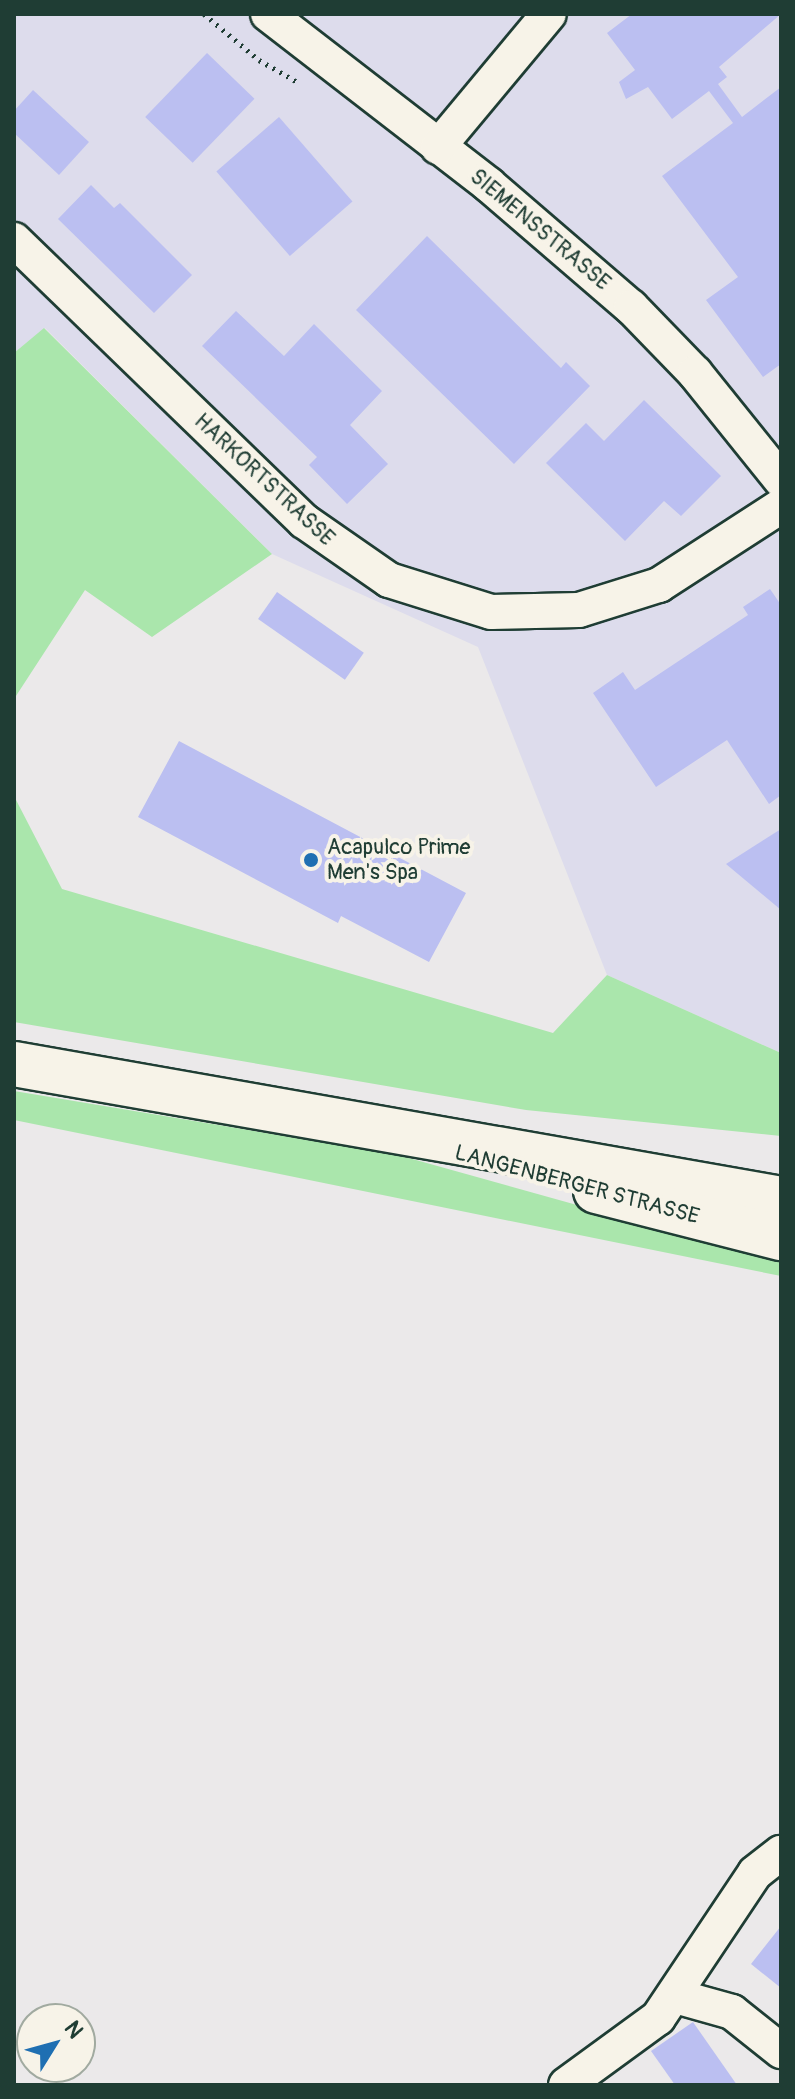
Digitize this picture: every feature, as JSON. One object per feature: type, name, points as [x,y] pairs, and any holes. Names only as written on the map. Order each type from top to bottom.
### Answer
[{"type":"main road","name":"LANGENBERGER STRASSE","points":[[14,1064],[374,1131],[781,1199]]},
{"type":"main road","name":"LANGENBERGER STRASSE","points":[[374,1131],[781,1238]]},
{"type":"street","name":"SIEMENSSTRASSE","points":[[268,14],[560,244],[664,339],[781,480]]},
{"type":"street","points":[[438,147],[549,14]]},
{"type":"street","name":"HARKORTSTRASSE","points":[[14,240],[304,521],[389,580],[491,612],[579,610],[659,585],[781,506]]},
{"type":"street","points":[[566,2085],[634,2040],[675,1996],[755,1873],[781,1853]]},
{"type":"street","points":[[675,1996],[732,2012],[781,2051]]},
{"type":"path","points":[[204,14],[259,60],[299,83]]},
{"type":"shaded area","points":[[14,14],[781,14],[781,1053],[607,975],[478,647],[272,554],[45,328],[14,353]]},
{"type":"green space","points":[[44,328],[272,554],[152,637],[85,590],[14,699],[14,353]]},
{"type":"green space","points":[[14,796],[62,889],[553,1033],[607,975],[781,1053],[781,1136],[526,1110],[14,1022]]},
{"type":"green space","points":[[14,1091],[398,1155],[781,1262],[781,1276],[14,1120]]},
{"type":"building","points":[[632,14],[781,14],[719,67],[727,77],[718,84],[742,117],[781,87],[781,364],[763,377],[706,300],[738,277],[662,176],[733,123],[709,91],[672,119],[648,87],[626,99],[619,82],[635,70],[607,33]]},
{"type":"building","points":[[207,53],[254,99],[193,163],[145,117]]},
{"type":"building","points":[[33,90],[89,142],[59,175],[14,133],[14,111]]},
{"type":"building","points":[[279,117],[352,202],[290,256],[216,171]]},
{"type":"building","points":[[91,185],[114,208],[120,203],[192,275],[154,313],[58,219]]},
{"type":"building","points":[[427,236],[561,368],[566,362],[590,386],[514,464],[356,310]]},
{"type":"building","points":[[236,311],[284,356],[314,324],[382,391],[350,425],[388,464],[347,504],[309,465],[317,457],[202,346]]},
{"type":"building","points":[[644,400],[721,476],[681,516],[664,501],[625,541],[546,463],[586,423],[604,441]]},
{"type":"building","points":[[770,589],[781,605],[781,795],[769,804],[727,740],[656,787],[593,693],[623,672],[635,690],[748,615],[743,607]]},
{"type":"building","points":[[277,592],[364,653],[345,680],[258,619]]},
{"type":"building","name":"Acapulco Prime Men's Spa","points":[[179,741],[466,893],[429,962],[341,916],[338,923],[138,817]]},
{"type":"building","points":[[781,829],[781,910],[726,864]]},
{"type":"building","points":[[781,1926],[781,1988],[751,1964]]},
{"type":"building","points":[[693,2022],[737,2085],[675,2085],[651,2051]]},
{"type":"place","name":"Acapulco Prime Men's Spa","points":[[311,860]]}]
